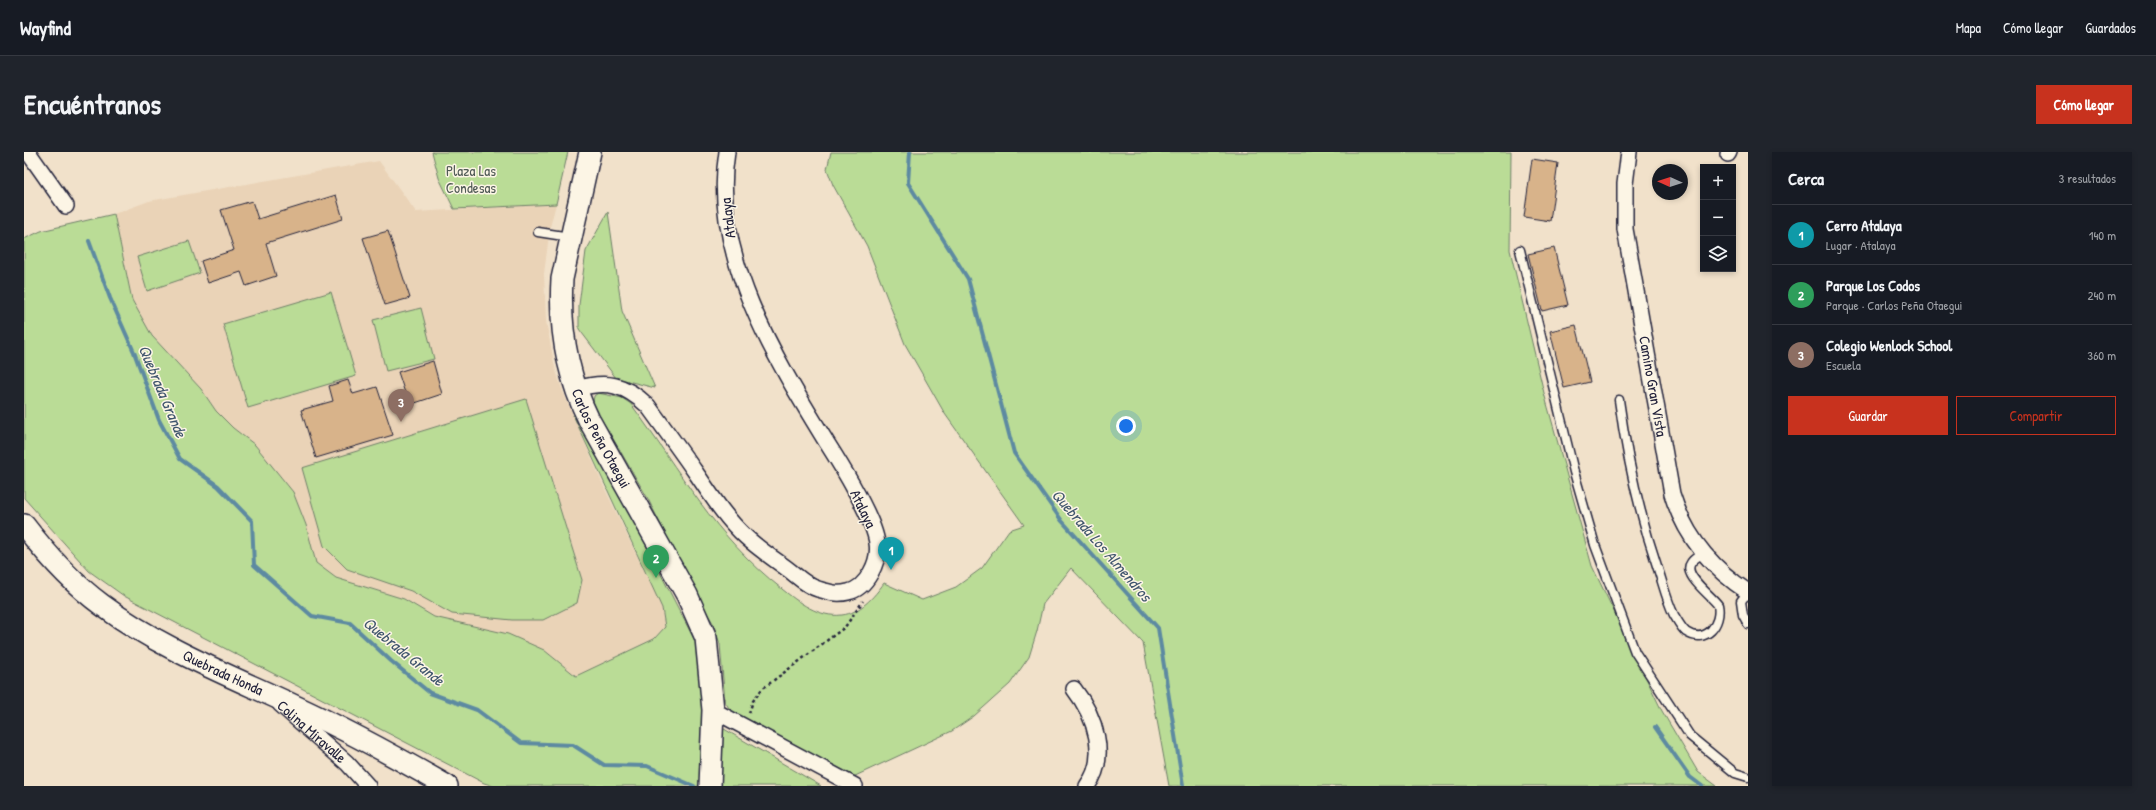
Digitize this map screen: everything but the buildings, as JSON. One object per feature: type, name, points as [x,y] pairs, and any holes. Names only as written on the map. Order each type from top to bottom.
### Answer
[{"type":"street","points":[[28,152],[66,206]]},
{"type":"street","name":"Carlos Peña Otaegui","points":[[590,152],[570,237],[562,279],[562,322],[567,360],[576,389],[591,425],[687,595],[706,638],[712,710],[710,786]]},
{"type":"street","name":"Atalaya","points":[[576,389],[589,385],[608,384],[620,386],[634,392],[648,406],[726,516],[746,537],[814,588],[832,594],[849,592],[862,585],[870,574],[875,562],[878,545],[875,532],[841,465],[802,403],[757,316],[739,274],[731,242],[725,190],[727,152]]},
{"type":"street","name":"Camino Gran Vista","points":[[1629,152],[1625,184],[1625,229],[1670,485],[1681,519],[1703,553],[1720,572],[1748,592]]},
{"type":"street","name":"Quebrada Honda","points":[[24,526],[48,557],[100,605],[119,618],[182,654],[370,743],[447,786]]},
{"type":"street","points":[[1074,689],[1088,711],[1098,740],[1099,759],[1095,774],[1087,786]]},
{"type":"street","name":"Colina Miravalle","points":[[272,696],[347,763],[368,786]]},
{"type":"street","points":[[712,710],[855,786]]},
{"type":"lane","points":[[538,232],[570,237]]},
{"type":"lane","points":[[1520,250],[1574,472],[1591,530],[1635,652],[1690,736],[1735,773],[1748,777]]},
{"type":"lane","points":[[1619,400],[1625,440],[1642,521],[1673,614],[1685,631],[1693,635],[1710,632],[1714,628],[1719,618],[1718,605],[1691,577],[1689,570],[1692,561],[1703,553]]},
{"type":"lane","points":[[1748,592],[1740,601],[1742,614],[1748,624]]},
{"type":"path","points":[[744,727],[753,701],[762,689],[845,627],[864,599]]},
{"type":"shaded area","points":[[379,161],[416,212],[556,204],[550,227],[544,274],[546,321],[555,368],[563,392],[604,487],[662,608],[665,627],[654,639],[576,676],[544,650],[434,617],[404,599],[336,578],[316,563],[306,525],[293,492],[255,445],[233,428],[216,411],[201,389],[152,336],[132,300],[114,214],[149,201]]},
{"type":"green space","name":"Plaza Las Condesas","points":[[432,152],[568,152],[556,204],[454,209],[439,178]]},
{"type":"green space","points":[[831,152],[1511,152],[1510,250],[1544,393],[1592,566],[1662,711],[1698,772],[1717,786],[1169,786],[1143,643],[1071,568],[1043,604],[1029,657],[1010,684],[974,716],[952,731],[853,777],[731,711],[725,702],[720,644],[713,623],[692,587],[647,497],[598,413],[593,402],[594,396],[598,393],[622,398],[631,404],[700,502],[737,547],[758,569],[788,594],[817,612],[833,615],[849,614],[866,604],[884,583],[922,600],[956,587],[982,568],[1009,530],[1024,525],[945,414],[905,344],[867,246],[833,185],[827,169]]},
{"type":"green space","points":[[608,212],[622,311],[655,388],[616,378],[579,329],[579,305],[586,251]]},
{"type":"green space","points":[[114,214],[132,300],[152,336],[201,389],[216,411],[233,428],[255,445],[293,492],[306,525],[316,563],[336,578],[404,599],[434,617],[508,634],[544,650],[576,676],[654,639],[665,627],[662,608],[573,415],[627,508],[698,647],[702,716],[821,786],[494,786],[484,783],[124,596],[89,571],[24,498],[24,239],[41,231]]},
{"type":"green space","points":[[189,241],[200,273],[147,291],[137,257]]},
{"type":"green space","points":[[331,292],[356,376],[248,408],[223,324]]},
{"type":"green space","points":[[421,308],[434,359],[386,371],[373,320]]},
{"type":"green space","points":[[526,399],[582,580],[577,603],[543,620],[512,620],[452,614],[411,591],[347,569],[324,546],[302,468]]},
{"type":"waterway","name":"Quebrada Los Almendros","points":[[910,152],[908,183],[968,279],[1014,453],[1062,521],[1158,628],[1183,786]]},
{"type":"waterway","name":"Quebrada Grande","points":[[89,241],[110,298],[134,352],[159,420],[180,459],[218,486],[252,521],[254,565],[312,616],[350,623],[391,661],[430,693],[477,710],[521,743],[573,745],[604,765],[647,766],[694,786]]},
{"type":"waterway","points":[[1655,727],[1690,777],[1702,786]]},
{"type":"place","name":"Colegio Wenlock School","points":[[401,422]]},
{"type":"place","name":"Cerro Atalaya","points":[[891,570]]},
{"type":"place","name":"Parque Los Codos","points":[[656,578]]}]
